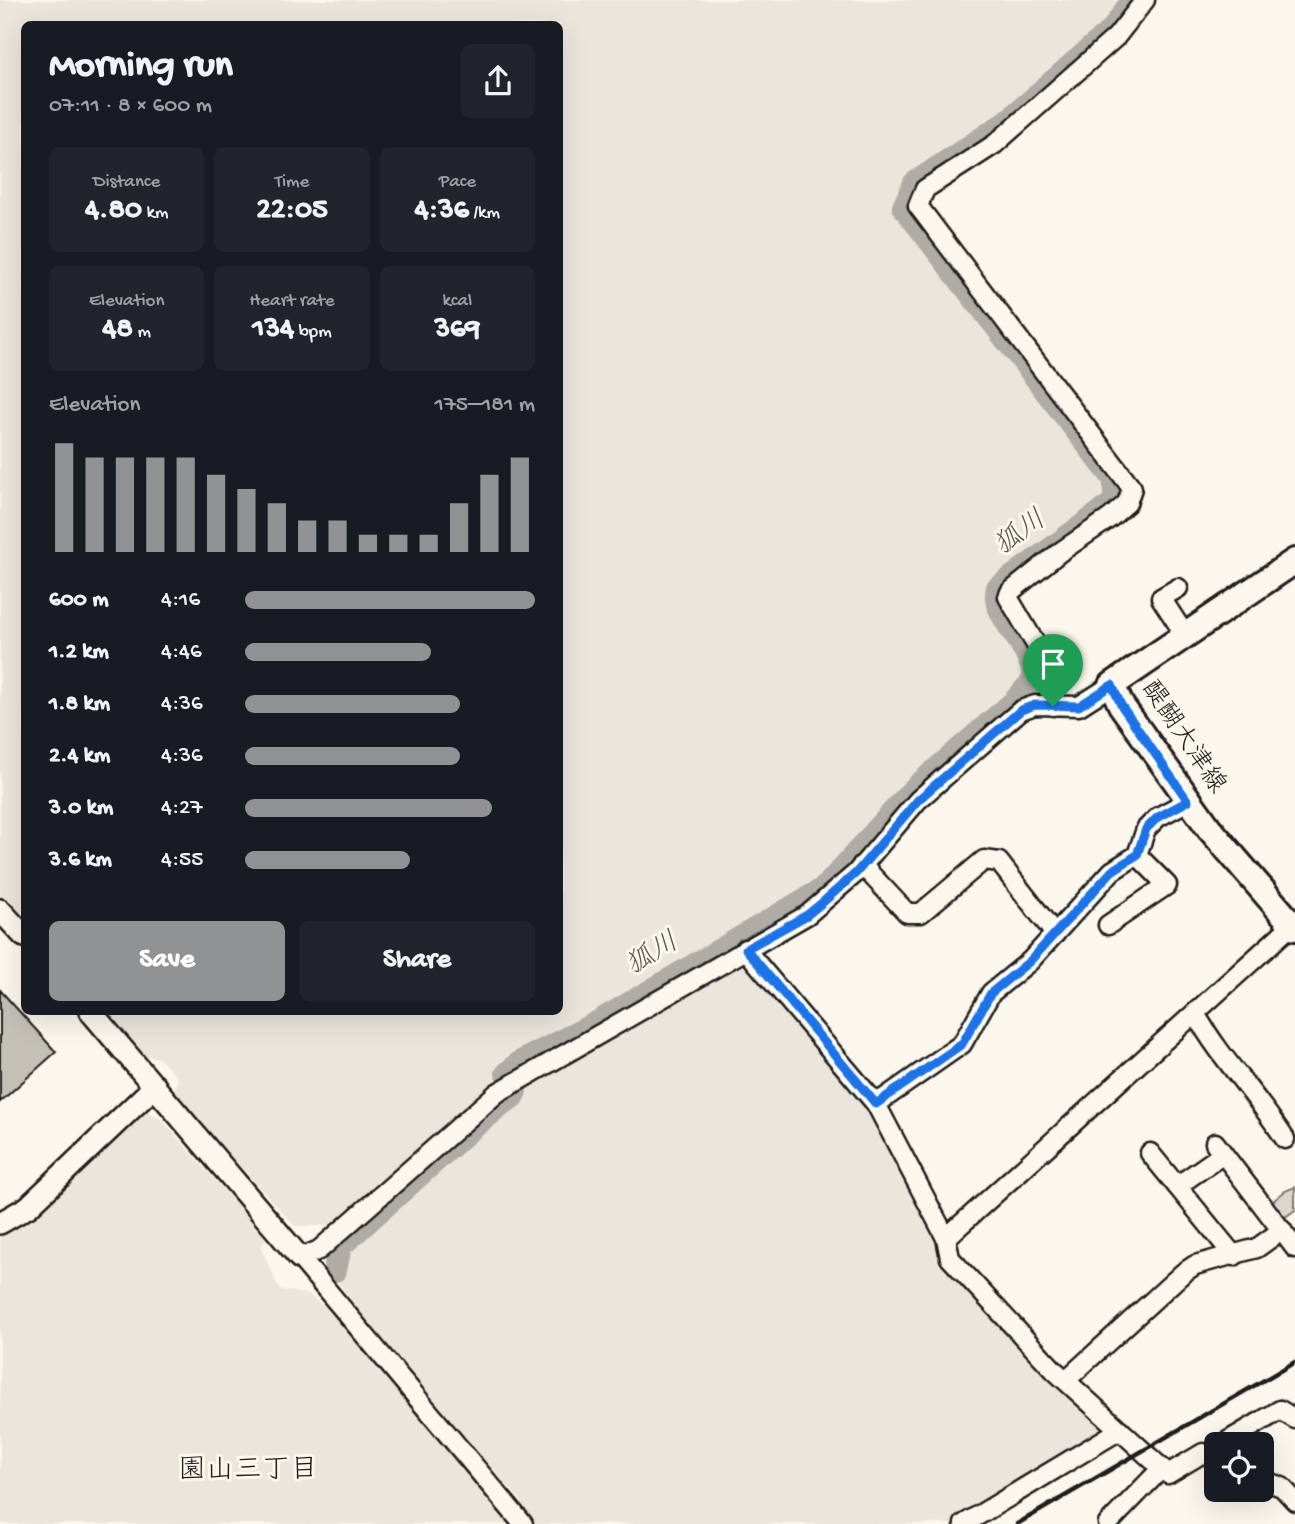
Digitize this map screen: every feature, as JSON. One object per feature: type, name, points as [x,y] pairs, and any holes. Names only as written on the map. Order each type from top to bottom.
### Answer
[{"type":"main road","name":"醍醐大津線","points":[[1294,926],[1188,801],[1121,705],[1112,685],[1295,561]]},
{"type":"street","points":[[1053,706],[1045,660],[1008,597],[1060,552],[1110,518],[1126,503],[1132,488],[918,206],[925,189],[995,144],[1116,37],[1145,0]]},
{"type":"street","points":[[1178,587],[1161,598],[1185,635]]},
{"type":"street","points":[[300,1258],[326,1244],[497,1093],[807,915],[862,865],[918,800],[1021,710],[1035,705],[1079,706],[1112,685]]},
{"type":"street","points":[[876,1104],[962,1044],[991,993],[1030,961],[1112,871],[1137,855],[1146,829],[1158,817],[1188,801]]},
{"type":"street","points":[[1108,925],[1167,885],[1137,855]]},
{"type":"street","points":[[862,865],[906,913],[921,913],[984,860],[999,862],[1055,934]]},
{"type":"street","points":[[0,910],[21,933]]},
{"type":"street","points":[[946,1238],[1294,926]]},
{"type":"street","points":[[746,949],[876,1104],[946,1238],[950,1258],[1066,1380],[1168,1474],[1195,1457],[1204,1455]]},
{"type":"street","points":[[1195,1013],[1212,1043],[1290,1135],[1271,1150]]},
{"type":"street","points":[[94,1015],[523,1524]]},
{"type":"street","points":[[0,1223],[28,1207],[155,1086]]},
{"type":"street","points":[[1177,1186],[1219,1149],[1295,1248]]},
{"type":"street","points":[[1150,1153],[1234,1256]]},
{"type":"street","points":[[1066,1380],[1182,1273],[1195,1265],[1256,1248],[1282,1230]]},
{"type":"street","points":[[1243,1432],[1280,1410],[1295,1419]]},
{"type":"street","points":[[964,1524],[1120,1430]]},
{"type":"street","points":[[1108,1524],[1161,1468]]},
{"type":"street","points":[[1274,1484],[1282,1487],[1295,1501]]},
{"type":"shaded area","points":[[0,0],[1129,0],[1114,21],[1024,101],[913,180],[899,209],[1113,484],[1112,499],[994,586],[990,605],[1029,667],[1026,678],[900,794],[854,848],[817,883],[523,1055],[329,1226],[295,1226],[180,1101],[175,1088],[178,1078],[159,1058],[145,1056],[109,1015],[563,1015],[563,21],[21,21],[21,922],[0,901]]},
{"type":"shaded area","points":[[737,965],[751,968],[867,1105],[933,1225],[941,1260],[1034,1363],[1101,1429],[1098,1439],[957,1524],[536,1524],[521,1507],[522,1502],[377,1336],[339,1283],[343,1251],[521,1093]]},
{"type":"shaded area","points":[[148,1113],[161,1119],[262,1233],[265,1239],[261,1248],[280,1290],[307,1294],[324,1306],[513,1524],[0,1524],[0,1231],[139,1114]]},
{"type":"shaded area","points":[[1295,1187],[1295,1210],[1284,1218],[1272,1202],[1285,1191]]},
{"type":"building","points":[[0,990],[56,1052],[0,1102]]},
{"type":"waterway","name":"狐川","points":[[507,1074],[519,1063],[595,1024],[825,888],[913,790],[1013,703],[1034,680],[1028,655],[1000,609],[998,588],[1115,502],[1115,480],[904,207],[915,183],[1007,122],[1113,29],[1133,0]]},
{"type":"waterway","name":"狐川","points":[[335,1270],[340,1246],[468,1131],[514,1095],[515,1090]]},
{"type":"railway","points":[[1017,1524],[1295,1362]]},
{"type":"district","name":"園山三丁目","points":[[248,1471]]},
{"type":"route","points":[[1112,685],[1121,705],[1188,801],[1158,817],[1146,829],[1137,855],[1112,871],[1076,907],[1030,961],[991,993],[962,1044],[876,1104],[746,949],[807,915],[823,902],[856,873],[918,800],[1021,710],[1035,705],[1053,706],[1079,706],[1112,685]]}]
